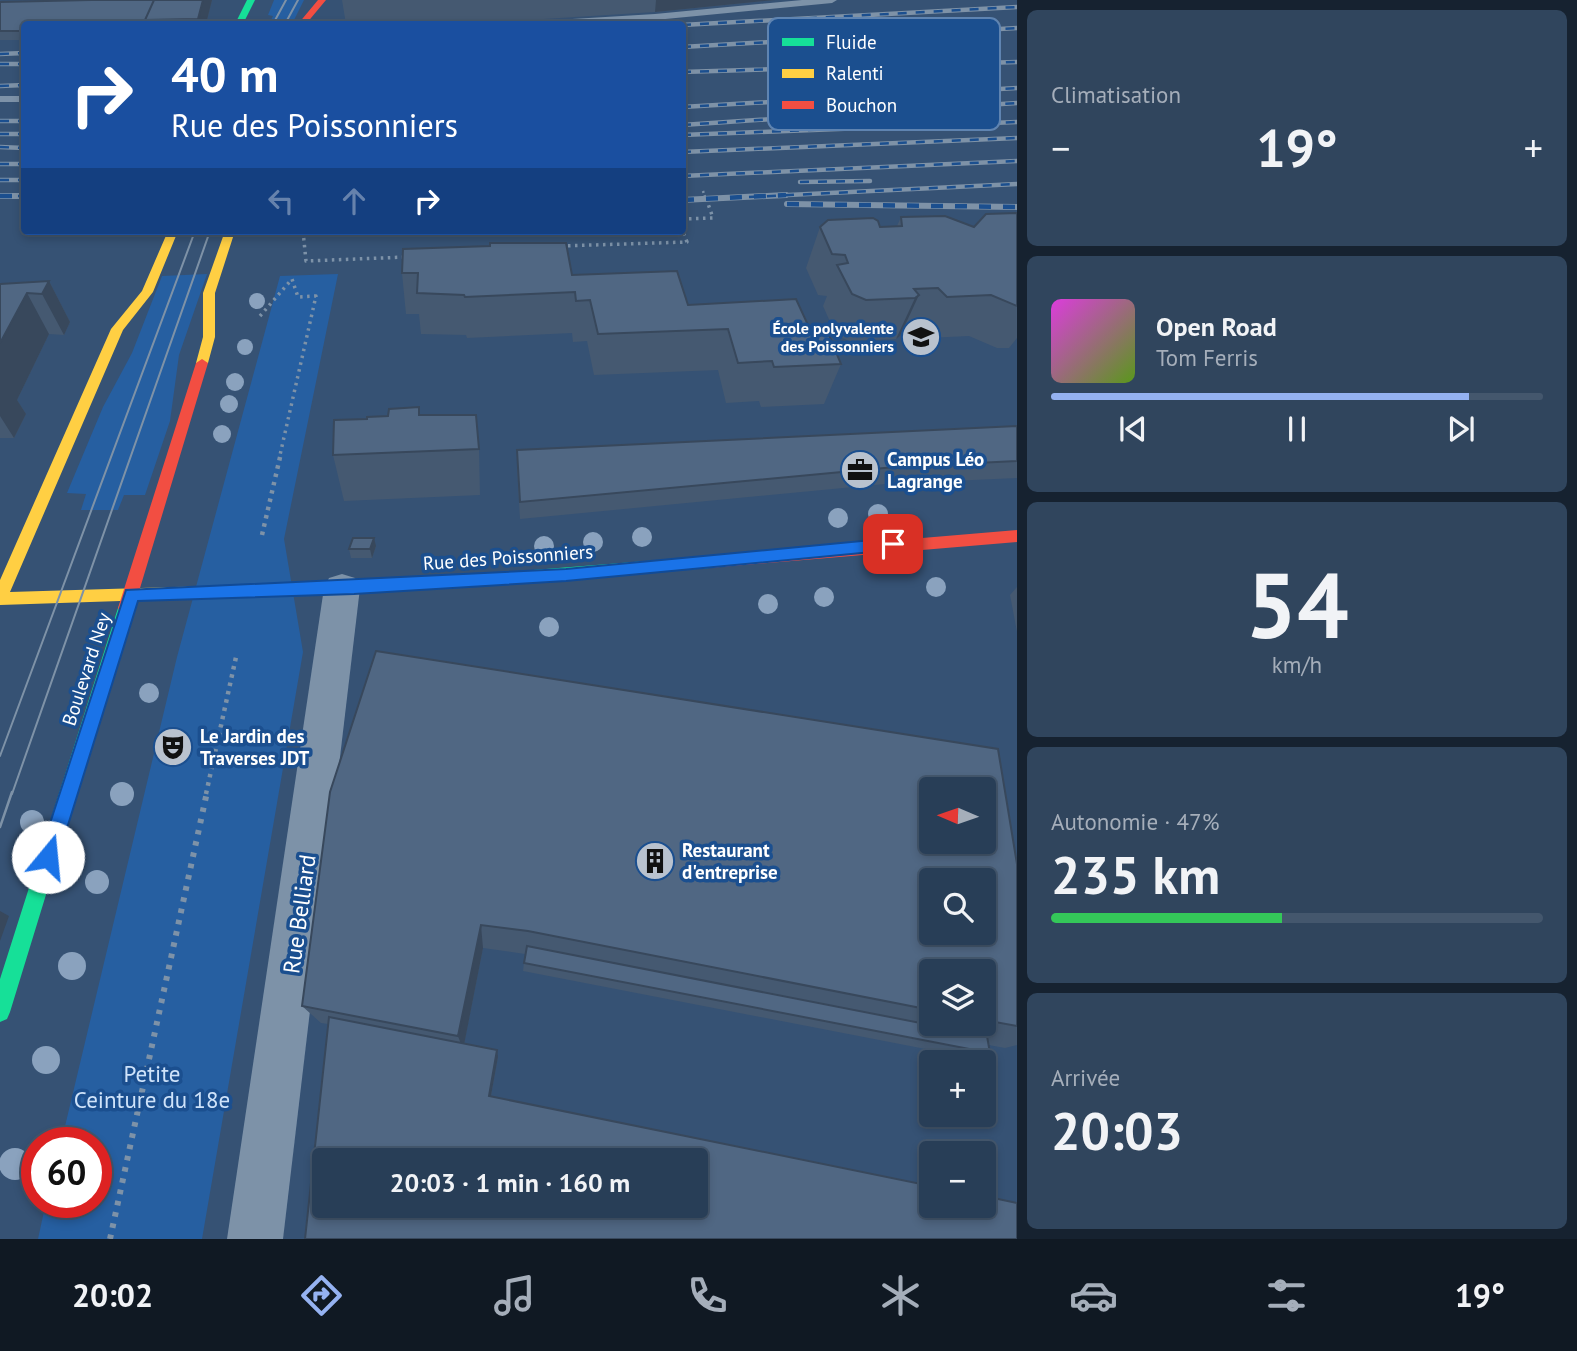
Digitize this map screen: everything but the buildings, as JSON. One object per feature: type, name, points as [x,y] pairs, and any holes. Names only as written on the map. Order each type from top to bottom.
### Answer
[{"type":"main road","points":[[240,21],[251,0]]},
{"type":"main road","points":[[258,21],[265,0]]},
{"type":"main road","points":[[304,21],[321,1]]},
{"type":"main road","points":[[320,21],[321,1]]},
{"type":"main road","points":[[117,328],[148,292],[171,235]]},
{"type":"main road","name":"Boulevard Ney","points":[[209,337],[209,293],[229,235]]},
{"type":"main road","points":[[0,598],[117,328],[122,292]]},
{"type":"main road","name":"Boulevard Ney","points":[[0,1012],[132,595],[209,337],[222,315]]},
{"type":"main road","name":"Rue des Poissonniers","points":[[0,598],[342,588],[566,575],[893,544],[1017,536]]},
{"type":"street","name":"Rue Belliard","points":[[255,1239],[342,588]]},
{"type":"lane","points":[[589,21],[832,0]]},
{"type":"lane","points":[[0,99],[21,99]]},
{"type":"path","points":[[686,219],[713,218],[703,191]]},
{"type":"path","points":[[303,235],[306,261],[410,257]]},
{"type":"path","points":[[550,246],[687,242],[684,235]]},
{"type":"path","points":[[260,316],[292,279],[298,297],[316,296],[262,535]]},
{"type":"path","points":[[110,1239],[236,657]]},
{"type":"green space","points":[[274,0],[304,0],[294,21],[270,21],[273,16],[268,15]]},
{"type":"green space","points":[[207,274],[179,355],[170,421],[145,495],[124,495],[118,510],[81,510],[86,494],[67,493],[103,407],[132,353],[162,276]]},
{"type":"green space","name":"Petite Ceinture du 18e","points":[[338,274],[284,539],[303,652],[202,1239],[38,1239],[43,1218],[112,1218],[112,1127],[65,1127],[177,657],[280,276]]},
{"type":"tram line","points":[[275,21],[286,0]]},
{"type":"tram line","points":[[287,21],[298,0]]},
{"type":"tram line","points":[[0,756],[194,235]]},
{"type":"tram line","points":[[12,794],[209,235]]},
{"type":"tram line","points":[[0,827],[12,792]]},
{"type":"railway","points":[[812,18],[1017,7]]},
{"type":"railway","points":[[686,25],[768,20]]},
{"type":"railway","points":[[1000,29],[1017,28]]},
{"type":"railway","points":[[686,47],[768,42]]},
{"type":"railway","points":[[0,54],[21,53]]},
{"type":"railway","points":[[1000,63],[1017,62]]},
{"type":"railway","points":[[0,64],[21,64]]},
{"type":"railway","points":[[686,72],[768,69]]},
{"type":"railway","points":[[0,86],[21,85]]},
{"type":"railway","points":[[1000,89],[1017,88]]},
{"type":"railway","points":[[686,107],[768,102]]},
{"type":"railway","points":[[1000,104],[1017,103]]},
{"type":"railway","points":[[686,125],[768,119]]},
{"type":"railway","points":[[0,121],[21,121]]},
{"type":"railway","points":[[1000,123],[1017,122]]},
{"type":"railway","points":[[686,135],[811,130]]},
{"type":"railway","points":[[0,134],[21,134]]},
{"type":"railway","points":[[686,152],[1017,138]]},
{"type":"railway","points":[[0,147],[21,148]]},
{"type":"railway","points":[[686,176],[1017,161]]},
{"type":"railway","points":[[0,164],[21,164]]},
{"type":"railway","points":[[0,180],[21,180]]},
{"type":"railway","points":[[800,182],[870,181]]},
{"type":"railway","points":[[749,197],[1017,184]]},
{"type":"railway","points":[[686,200],[786,195]]},
{"type":"railway","points":[[0,196],[21,196]]},
{"type":"railway","points":[[787,204],[1017,207]]},
{"type":"traffic: fast","points":[[240,21],[251,0]]},
{"type":"traffic: fast","points":[[336,588],[497,579],[709,562]]},
{"type":"traffic: fast","points":[[0,1012],[126,608]]},
{"type":"traffic: slow","points":[[0,597],[117,329],[147,292],[171,235]]},
{"type":"traffic: slow","points":[[202,363],[209,337],[209,293],[229,235]]},
{"type":"traffic: slow","points":[[0,599],[336,588]]},
{"type":"traffic: jam","points":[[304,21],[322,0]]},
{"type":"traffic: jam","points":[[126,608],[202,363]]},
{"type":"traffic: jam","points":[[709,562],[1017,536]]},
{"type":"place","name":"École polyvalente des Poissonniers","points":[[921,337]]},
{"type":"place","name":"Campus Léo Lagrange","points":[[860,470]]},
{"type":"place","name":"Le Jardin des Traverses JDT","points":[[173,747]]},
{"type":"place","name":"Restaurant d'entreprise","points":[[655,861]]},
{"type":"route","points":[[48,857],[132,595],[422,584],[566,575],[893,544]]}]
